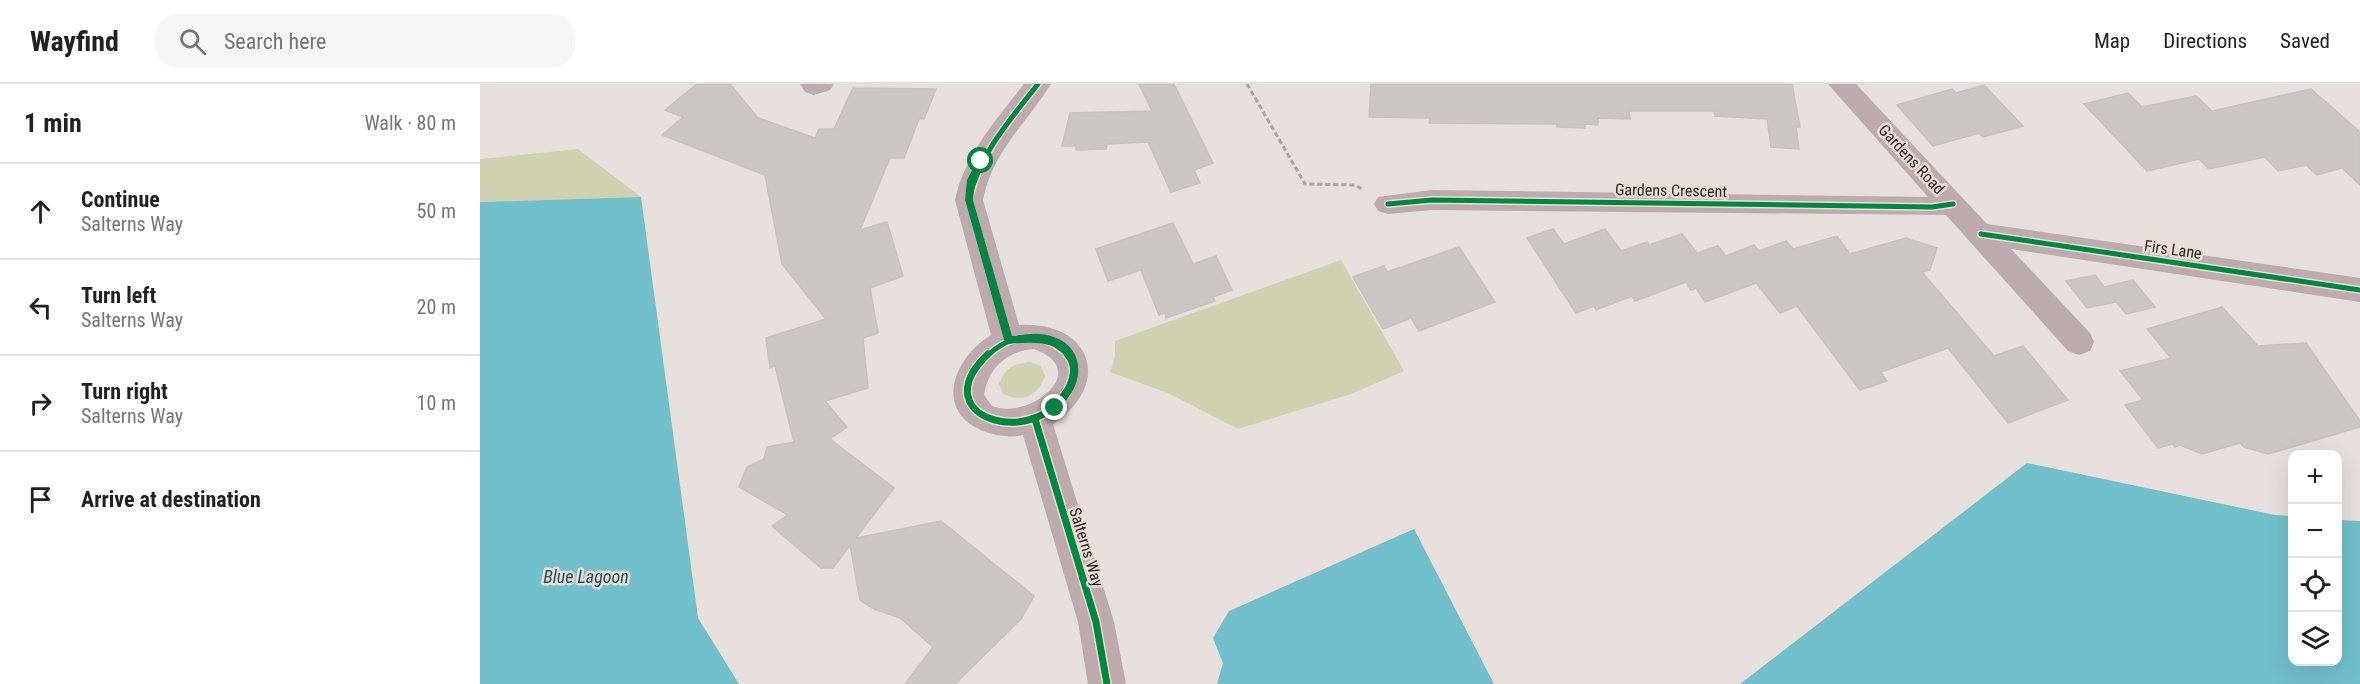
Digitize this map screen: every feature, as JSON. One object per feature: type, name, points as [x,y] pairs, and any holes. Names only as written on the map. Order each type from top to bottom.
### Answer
[{"type":"street","points":[[813,84],[814,86],[821,84]]},
{"type":"street","points":[[1008,340],[969,200],[971,180],[981,161],[1038,84]]},
{"type":"street","name":"Gardens Road","points":[[1841,84],[2079,342]]},
{"type":"street","name":"Gardens Crescent","points":[[1388,204],[1432,200],[1932,207],[1953,204]]},
{"type":"street","name":"Firs Lane","points":[[1981,234],[2360,290]]},
{"type":"street","points":[[1034,337],[1053,340],[1066,348],[1075,369],[1073,384],[1055,408],[1035,419],[1016,424],[994,421],[979,414],[971,403],[968,389],[977,364],[990,351],[1008,340],[1034,337]]},
{"type":"street","name":"Salterns Way","points":[[1035,419],[1096,622],[1107,684]]},
{"type":"path","points":[[1247,84],[1305,184],[1355,185],[1388,204]]},
{"type":"green space","points":[[578,149],[641,197],[480,202],[480,159]]},
{"type":"green space","points":[[1341,260],[1404,371],[1351,394],[1238,429],[1168,393],[1110,372],[1115,357],[1115,341]]},
{"type":"green space","points":[[1030,362],[1041,366],[1045,376],[1038,389],[1023,398],[1003,394],[999,384],[1004,374],[1014,366]]},
{"type":"water","name":"Blue Lagoon","points":[[641,197],[698,618],[739,684],[480,684],[480,202]]},
{"type":"water","points":[[2027,463],[2275,515],[2288,516],[2288,666],[2342,666],[2342,520],[2360,521],[2360,684],[1740,684]]},
{"type":"water","points":[[1414,529],[1494,684],[1217,684],[1223,663],[1213,638],[1229,611]]},
{"type":"building","points":[[697,84],[730,84],[758,118],[815,138],[819,129],[834,129],[853,88],[936,89],[924,119],[919,119],[904,158],[890,158],[860,230],[887,222],[903,276],[870,288],[878,333],[863,338],[868,388],[825,401],[847,427],[830,439],[894,488],[856,538],[941,521],[1034,596],[1021,619],[955,684],[905,684],[933,647],[900,618],[874,609],[860,600],[850,545],[833,568],[821,568],[772,526],[788,515],[739,487],[747,467],[764,459],[767,447],[794,442],[775,366],[770,368],[766,338],[826,319],[782,264],[765,175],[662,135],[683,117],[665,110]]},
{"type":"building","points":[[1139,84],[1174,84],[1213,163],[1194,170],[1200,183],[1171,192],[1148,142],[1107,144],[1106,149],[1076,150],[1076,146],[1062,146],[1070,113],[1152,111]]},
{"type":"building","points":[[1371,84],[1792,84],[1800,127],[1796,127],[1799,149],[1771,147],[1767,119],[1715,116],[1714,111],[1629,111],[1630,119],[1598,118],[1598,125],[1585,124],[1585,128],[1557,127],[1557,124],[1429,123],[1430,118],[1369,117]]},
{"type":"building","points":[[1984,85],[2023,126],[1983,137],[1979,133],[1933,146],[1897,105],[1952,89],[1956,93]]},
{"type":"building","points":[[2311,89],[2360,132],[2360,185],[2342,168],[2317,175],[2306,165],[2278,171],[2265,157],[2209,169],[2199,159],[2147,171],[2084,104],[2128,93],[2142,107],[2196,96],[2212,111]]},
{"type":"building","points":[[1173,223],[1193,264],[1216,256],[1232,290],[1213,297],[1215,301],[1166,318],[1165,313],[1159,315],[1141,270],[1108,281],[1096,249]]},
{"type":"building","points":[[1553,229],[1564,244],[1605,229],[1621,251],[1682,234],[1697,253],[1718,246],[1726,256],[1754,245],[1759,251],[1786,241],[1793,249],[1837,236],[1850,254],[1906,238],[1937,248],[1930,270],[1922,272],[1994,356],[2023,346],[2068,400],[2008,423],[1948,348],[1881,372],[1887,381],[1860,390],[1797,306],[1780,313],[1756,283],[1705,302],[1696,288],[1691,290],[1686,282],[1635,301],[1632,296],[1596,310],[1594,306],[1576,313],[1527,238]]},
{"type":"building","points":[[1459,247],[1495,302],[1419,331],[1411,318],[1383,329],[1353,277],[1384,266],[1387,272]]},
{"type":"building","points":[[2095,275],[2104,287],[2133,280],[2155,307],[2126,314],[2113,298],[2116,302],[2087,308],[2066,281]]},
{"type":"building","points":[[2222,307],[2258,346],[2306,343],[2360,421],[2360,427],[2268,454],[2244,447],[2240,443],[2202,454],[2180,445],[2175,447],[2173,444],[2158,448],[2125,405],[2143,400],[2120,371],[2171,358],[2147,329]]},
{"type":"cycle path","points":[[1008,340],[969,200],[972,184],[986,153],[1038,84]]},
{"type":"cycle path","points":[[1388,204],[1432,200],[1932,207],[1953,204]]},
{"type":"cycle path","points":[[1981,234],[2360,290]]},
{"type":"cycle path","points":[[1034,337],[1058,345],[1071,358],[1074,374],[1069,390],[1057,404],[1040,416],[1019,422],[996,422],[980,416],[972,407],[968,395],[970,383],[984,358],[1007,341],[1034,337]]},
{"type":"cycle path","points":[[1035,419],[1096,622],[1107,684]]},
{"type":"route","points":[[981,161],[971,180],[969,200],[1004,316],[1008,340],[1034,337],[1053,340],[1066,348],[1073,360],[1075,369],[1073,384],[1055,408]]}]
